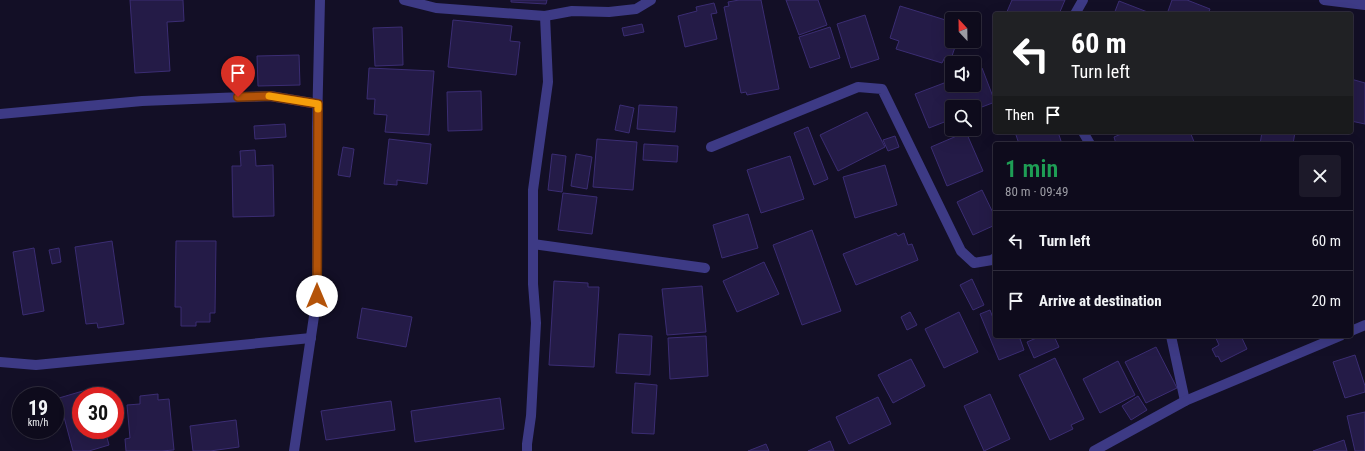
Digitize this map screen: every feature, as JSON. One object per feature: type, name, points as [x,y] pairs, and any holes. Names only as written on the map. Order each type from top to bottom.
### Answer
[{"type":"street","points":[[294,451],[317,296],[320,0]]},
{"type":"street","points":[[404,0],[436,8],[545,16],[572,11],[609,12],[636,9],[651,0]]},
{"type":"street","points":[[1076,12],[1083,0]]},
{"type":"street","points":[[1324,0],[1365,5]]},
{"type":"street","points":[[527,451],[532,409],[536,323],[533,284],[533,190],[548,82],[545,16]]},
{"type":"street","points":[[711,148],[858,87],[882,89],[961,251],[974,263],[993,259]]},
{"type":"street","points":[[0,114],[142,101],[270,96],[318,104]]},
{"type":"street","points":[[533,244],[705,268]]},
{"type":"street","points":[[1353,330],[1365,325]]},
{"type":"street","points":[[0,362],[36,365],[311,338]]},
{"type":"street","points":[[1171,338],[1185,401]]},
{"type":"street","points":[[1094,451],[1185,401],[1335,338]]},
{"type":"building","points":[[130,0],[183,0],[184,21],[167,22],[170,71],[135,73]]},
{"type":"building","points":[[511,0],[547,0],[546,4],[511,2]]},
{"type":"building","points":[[739,0],[761,0],[779,89],[747,95],[746,92],[741,93],[724,7],[729,6],[728,2]]},
{"type":"building","points":[[786,0],[818,0],[827,25],[799,35]]},
{"type":"building","points":[[1012,0],[1065,0],[1060,12],[1007,12]]},
{"type":"building","points":[[1172,0],[1187,0],[1210,9],[1209,12],[1168,12]]},
{"type":"building","points":[[1119,1],[1147,12],[1115,12]]},
{"type":"building","points":[[714,3],[717,13],[711,14],[717,39],[685,47],[678,16],[697,11],[696,7]]},
{"type":"building","points":[[900,6],[945,20],[945,48],[955,48],[952,56],[945,56],[942,63],[896,49],[899,41],[890,38]]},
{"type":"building","points":[[865,15],[879,59],[851,68],[837,24]]},
{"type":"building","points":[[453,20],[512,26],[510,41],[520,42],[516,75],[448,67]]},
{"type":"building","points":[[642,24],[644,32],[624,36],[622,28]]},
{"type":"building","points":[[402,27],[403,65],[375,66],[373,28]]},
{"type":"building","points":[[830,27],[840,58],[810,68],[799,37]]},
{"type":"building","points":[[299,55],[300,85],[258,86],[257,56]]},
{"type":"building","points":[[369,68],[434,71],[429,135],[385,132],[387,115],[374,114],[375,99],[367,99]]},
{"type":"building","points":[[982,68],[993,97],[993,103],[981,107],[981,100],[945,100],[945,122],[929,128],[915,94],[945,83],[945,92],[981,92]]},
{"type":"building","points":[[1353,80],[1365,83],[1365,124],[1353,121]]},
{"type":"building","points":[[481,91],[482,130],[448,131],[447,92]]},
{"type":"building","points":[[620,105],[634,108],[629,133],[615,130]]},
{"type":"building","points":[[639,105],[677,107],[675,132],[637,129]]},
{"type":"building","points":[[867,112],[885,147],[838,171],[820,135]]},
{"type":"building","points":[[285,124],[286,137],[255,139],[254,126]]},
{"type":"building","points":[[808,127],[828,179],[814,185],[794,133]]},
{"type":"building","points":[[1016,134],[1059,134],[1061,141],[1058,142],[1018,142]]},
{"type":"building","points":[[1121,134],[1191,134],[1194,142],[1115,142],[1114,137]]},
{"type":"building","points":[[1262,134],[1295,134],[1293,142],[1260,142]]},
{"type":"building","points":[[895,136],[899,147],[888,151],[883,140]]},
{"type":"building","points":[[957,136],[968,136],[983,171],[947,186],[931,147]]},
{"type":"building","points":[[389,139],[431,144],[427,184],[397,180],[397,185],[384,184]]},
{"type":"building","points":[[597,139],[637,142],[633,190],[593,187]]},
{"type":"building","points":[[644,144],[678,146],[677,162],[643,160]]},
{"type":"building","points":[[343,147],[354,149],[350,177],[338,175]]},
{"type":"building","points":[[255,150],[256,166],[273,165],[274,216],[233,217],[232,166],[241,166],[240,151]]},
{"type":"building","points":[[552,154],[566,156],[562,192],[548,190]]},
{"type":"building","points":[[576,154],[592,157],[587,189],[571,186]]},
{"type":"building","points":[[790,156],[804,199],[761,213],[747,170]]},
{"type":"building","points":[[885,165],[897,205],[855,218],[843,177]]},
{"type":"building","points":[[982,190],[993,213],[993,226],[973,235],[957,202]]},
{"type":"building","points":[[563,193],[597,197],[592,234],[558,230]]},
{"type":"building","points":[[748,214],[758,248],[722,258],[713,225]]},
{"type":"building","points":[[812,230],[841,311],[802,325],[773,245]]},
{"type":"building","points":[[896,233],[898,236],[904,233],[908,245],[912,244],[918,260],[856,285],[843,254]]},
{"type":"building","points":[[112,241],[124,324],[98,328],[97,323],[86,324],[75,247]]},
{"type":"building","points":[[176,241],[216,241],[215,313],[210,313],[210,322],[196,322],[196,326],[181,326],[181,307],[175,307]]},
{"type":"building","points":[[34,248],[44,311],[23,315],[13,252]]},
{"type":"building","points":[[59,248],[61,262],[52,264],[49,250]]},
{"type":"building","points":[[764,262],[779,294],[737,312],[723,281]]},
{"type":"building","points":[[972,279],[984,305],[973,310],[960,285]]},
{"type":"building","points":[[554,281],[588,283],[588,287],[599,287],[594,367],[549,365]]},
{"type":"building","points":[[702,286],[706,332],[667,335],[662,289]]},
{"type":"building","points":[[362,308],[412,317],[406,347],[357,338]]},
{"type":"building","points":[[990,310],[993,318],[993,338],[1020,338],[1024,350],[999,360],[980,314]]},
{"type":"building","points":[[910,312],[917,325],[907,330],[901,317]]},
{"type":"building","points":[[959,312],[978,352],[944,368],[925,329]]},
{"type":"building","points":[[619,334],[652,336],[650,375],[616,373]]},
{"type":"building","points":[[706,336],[708,376],[670,379],[668,338]]},
{"type":"building","points":[[1036,338],[1055,338],[1059,347],[1034,358],[1027,342]]},
{"type":"building","points":[[1216,338],[1242,338],[1247,349],[1221,362],[1218,356],[1216,357],[1212,349],[1219,345]]},
{"type":"building","points":[[1156,347],[1177,388],[1146,403],[1125,362]]},
{"type":"building","points":[[1355,355],[1365,386],[1365,392],[1345,398],[1333,362]]},
{"type":"building","points":[[1055,358],[1084,419],[1071,425],[1073,429],[1050,440],[1019,375]]},
{"type":"building","points":[[911,359],[925,386],[893,403],[878,375]]},
{"type":"building","points":[[1118,361],[1135,395],[1100,413],[1083,379]]},
{"type":"building","points":[[635,383],[657,385],[654,434],[632,433]]},
{"type":"building","points":[[72,394],[72,439],[107,439],[109,445],[89,451],[73,451],[64,417],[64,397]]},
{"type":"building","points":[[158,394],[158,400],[169,399],[174,450],[126,451],[125,439],[130,438],[127,405],[140,404],[140,396]]},
{"type":"building","points":[[990,394],[1010,439],[984,451],[964,406]]},
{"type":"building","points":[[1138,396],[1147,410],[1131,420],[1122,406]]},
{"type":"building","points":[[878,397],[891,424],[849,444],[836,417]]},
{"type":"building","points":[[500,398],[504,429],[415,442],[411,411]]},
{"type":"building","points":[[391,401],[395,430],[326,440],[321,411]]},
{"type":"building","points":[[1365,412],[1365,451],[1355,451],[1347,416]]},
{"type":"building","points":[[236,420],[239,447],[210,451],[193,451],[190,426]]},
{"type":"building","points":[[1344,440],[1347,451],[1313,451]]},
{"type":"building","points":[[830,441],[834,451],[808,451]]},
{"type":"building","points":[[766,444],[769,451],[748,451]]},
{"type":"slow traffic","points":[[269,96],[318,104],[318,109]]},
{"type":"route","points":[[238,97],[270,96],[318,104],[317,296]]}]
